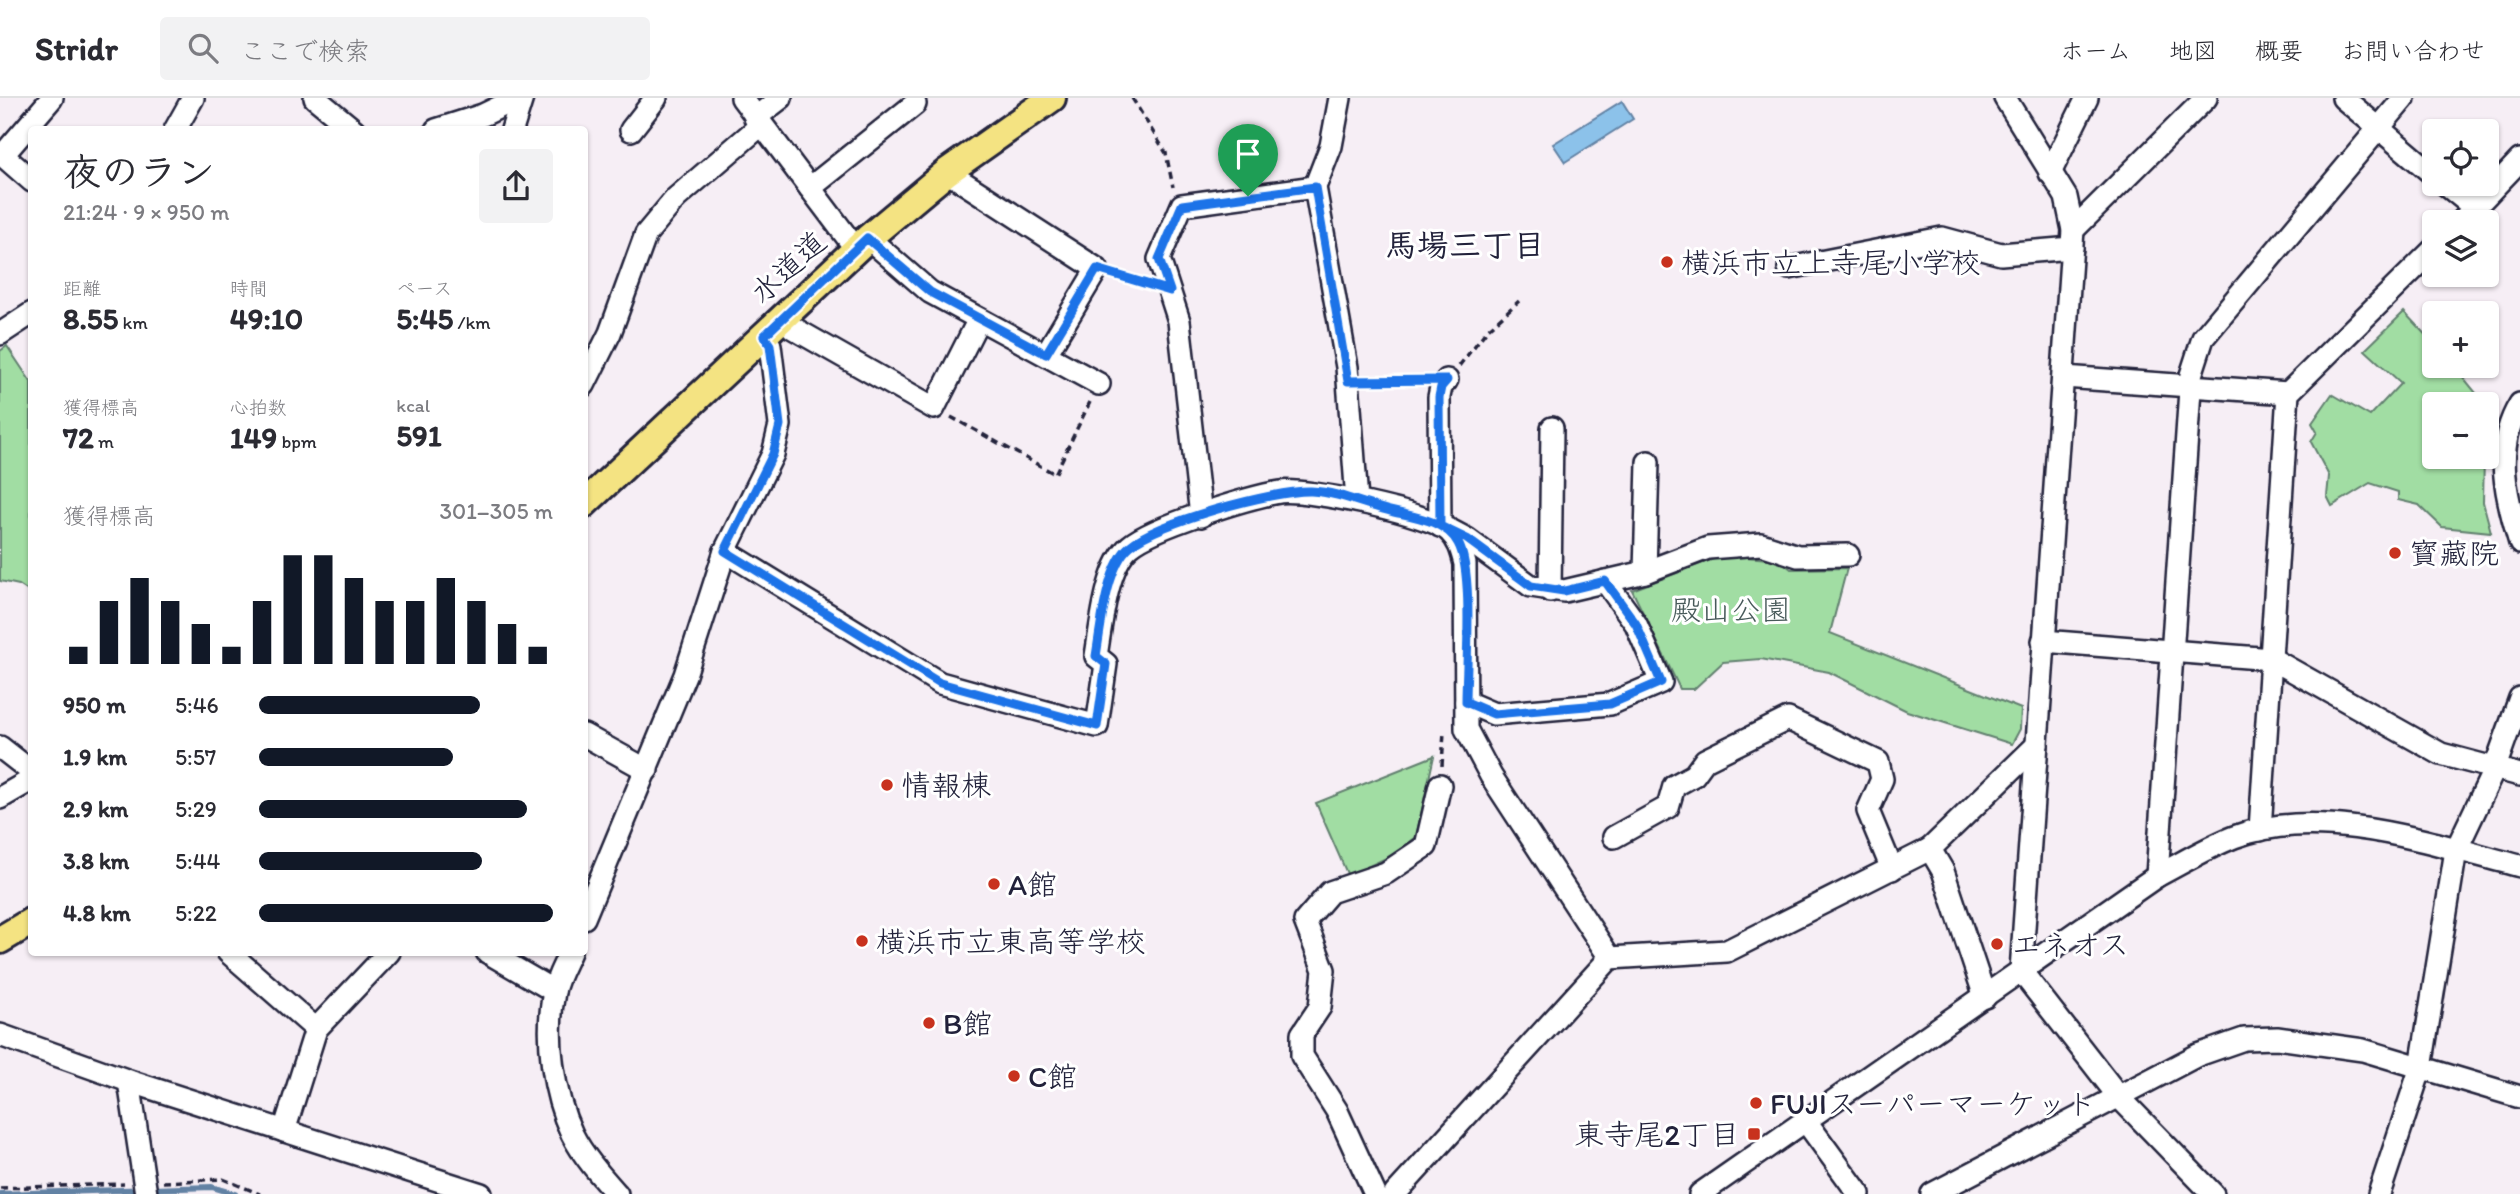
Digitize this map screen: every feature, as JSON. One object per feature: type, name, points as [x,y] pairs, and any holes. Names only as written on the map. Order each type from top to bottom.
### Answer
[{"type":"main road","name":"水道道","points":[[588,500],[862,243],[947,172],[1052,98]]},
{"type":"main road","points":[[0,940],[28,922]]},
{"type":"street","points":[[28,178],[1,154],[52,98]]},
{"type":"street","points":[[177,126],[193,98]]},
{"type":"street","points":[[315,98],[349,126]]},
{"type":"street","points":[[449,126],[483,115],[520,98]]},
{"type":"street","points":[[513,126],[520,98]]},
{"type":"street","points":[[631,130],[656,98]]},
{"type":"street","points":[[742,98],[810,188],[862,243],[930,292],[1099,384]]},
{"type":"street","points":[[588,377],[610,333],[646,234],[676,198],[781,98]]},
{"type":"street","points":[[1340,98],[1331,146],[1315,187],[1348,381],[1357,501]]},
{"type":"street","points":[[2005,98],[2066,197],[2073,239],[2021,971],[2119,1097],[2213,1194]]},
{"type":"street","points":[[2050,173],[2087,98]]},
{"type":"street","points":[[1790,268],[1942,238],[2000,254],[2073,239],[2206,98]]},
{"type":"street","points":[[2343,98],[2422,165]]},
{"type":"street","points":[[2157,876],[2191,386],[2203,338],[2404,98]]},
{"type":"street","points":[[810,188],[915,104]]},
{"type":"street","points":[[2473,210],[2520,160]]},
{"type":"street","points":[[947,172],[1097,269],[1046,354]]},
{"type":"street","points":[[1201,516],[1179,321],[1159,259],[1182,205],[1315,187]]},
{"type":"street","points":[[2260,830],[2288,393],[2422,260]]},
{"type":"street","points":[[0,334],[28,316]]},
{"type":"street","points":[[784,318],[793,328],[934,408],[979,319]]},
{"type":"street","points":[[588,909],[685,675],[725,551],[773,454],[780,425],[770,345],[764,336]]},
{"type":"street","points":[[2064,377],[2288,393]]},
{"type":"street","points":[[1447,380],[1441,387],[1439,397],[1444,528],[1458,542],[1465,564],[1466,729],[1491,775],[1610,958]]},
{"type":"street","points":[[2520,404],[2507,434],[2505,457],[2507,501],[2520,543]]},
{"type":"street","points":[[1550,591],[1552,428]]},
{"type":"street","points":[[1645,572],[1648,462]]},
{"type":"street","points":[[725,551],[940,683],[1097,726],[1106,664],[1096,656],[1117,563],[1129,547],[1156,530],[1280,492],[1314,491],[1357,501],[1444,528],[1467,539],[1531,586],[1550,591],[1645,572],[1707,548],[1761,544],[1798,556],[1848,555]]},
{"type":"street","points":[[1466,702],[1494,714],[1610,704],[1661,682],[1636,624],[1605,581]]},
{"type":"street","points":[[2043,641],[2272,659],[2441,754],[2520,775]]},
{"type":"street","points":[[2379,1194],[2421,1067],[2456,850],[2494,770],[2520,698]]},
{"type":"street","points":[[1623,825],[1668,807],[1674,786],[1695,775],[1705,760],[1788,719],[1878,762],[1882,779],[1868,811],[1892,869]]},
{"type":"street","points":[[588,738],[647,770]]},
{"type":"street","points":[[1395,1194],[1610,958],[1727,951],[1892,869],[1930,849],[2037,745]]},
{"type":"street","points":[[0,747],[28,771]]},
{"type":"street","points":[[0,798],[28,780]]},
{"type":"street","points":[[1375,1194],[1337,1111],[1302,1056],[1302,1034],[1320,1007],[1324,970],[1305,920],[1330,892],[1386,873],[1426,846],[1440,785]]},
{"type":"street","points":[[1700,1194],[2157,876],[2234,837],[2260,830],[2321,824],[2385,832],[2520,866]]},
{"type":"street","points":[[1930,849],[1943,872],[1985,997]]},
{"type":"street","points":[[234,956],[316,1029]]},
{"type":"street","points":[[284,1131],[316,1029],[385,956]]},
{"type":"street","points":[[494,956],[554,990]]},
{"type":"street","points":[[568,956],[554,990],[551,1043],[558,1094],[572,1134],[597,1172],[617,1194]]},
{"type":"street","points":[[0,1035],[129,1081],[481,1194]]},
{"type":"street","points":[[1932,1194],[2198,1055],[2244,1039],[2277,1038],[2363,1050],[2520,1097]]},
{"type":"street","points":[[129,1081],[146,1194]]},
{"type":"street","points":[[1805,1120],[1859,1194]]},
{"type":"path","points":[[1132,98],[1166,153],[1176,203],[1182,205]]},
{"type":"path","points":[[1097,269],[1170,291]]},
{"type":"path","points":[[1348,381],[1447,380],[1487,330],[1519,301]]},
{"type":"path","points":[[934,408],[1055,474],[1099,384]]},
{"type":"green space","points":[[2404,312],[2422,331],[2422,378],[2464,378],[2475,392],[2422,392],[2422,469],[2484,469],[2483,502],[2491,532],[2442,527],[2419,505],[2398,500],[2398,492],[2370,483],[2332,506],[2327,496],[2329,476],[2311,442],[2317,432],[2312,423],[2332,394],[2370,416],[2401,383],[2365,350]]},
{"type":"green space","points":[[7,346],[28,378],[28,591],[19,585],[0,581],[0,351]]},
{"type":"green space","name":"殿山公園","points":[[1724,555],[1780,560],[1791,569],[1847,568],[1830,633],[2021,709],[2020,729],[2012,744],[1907,711],[1829,672],[1761,659],[1723,662],[1694,689],[1680,689],[1632,590]]},
{"type":"green space","points":[[1434,756],[1416,837],[1397,853],[1348,876],[1316,803]]},
{"type":"water","points":[[1622,101],[1633,119],[1565,162],[1553,144]]},
{"type":"waterway","points":[[0,1194],[212,1187],[235,1194]]},
{"type":"place","name":"横浜市立上寺尾小学校","points":[[1667,262]]},
{"type":"place","name":"寳藏院","points":[[2395,553]]},
{"type":"place","name":"情報棟","points":[[887,785]]},
{"type":"place","name":"A館","points":[[994,884]]},
{"type":"place","name":"横浜市立東高等学校","points":[[862,941]]},
{"type":"place","name":"エネオス","points":[[1997,944]]},
{"type":"place","name":"B館","points":[[929,1023]]},
{"type":"place","name":"C館","points":[[1014,1076]]},
{"type":"place","name":"FUJIスーパーマーケット","points":[[1756,1103]]},
{"type":"place","name":"東寺尾2丁目","points":[[1754,1134]]},
{"type":"district","name":"馬場三丁目","points":[[1465,245]]},
{"type":"route","points":[[1315,187],[1348,381],[1447,380],[1441,387],[1439,397],[1440,526],[1467,539],[1531,586],[1564,591],[1605,581],[1636,624],[1661,682],[1610,704],[1494,714],[1466,702],[1465,564],[1458,542],[1448,530],[1423,519],[1314,491],[1280,492],[1156,530],[1129,547],[1117,563],[1096,656],[1106,664],[1097,726],[940,683],[725,551],[773,454],[780,425],[770,345],[764,336],[867,238],[930,292],[1046,354],[1097,269],[1170,291],[1159,259],[1182,205],[1248,196],[1315,187]]}]
